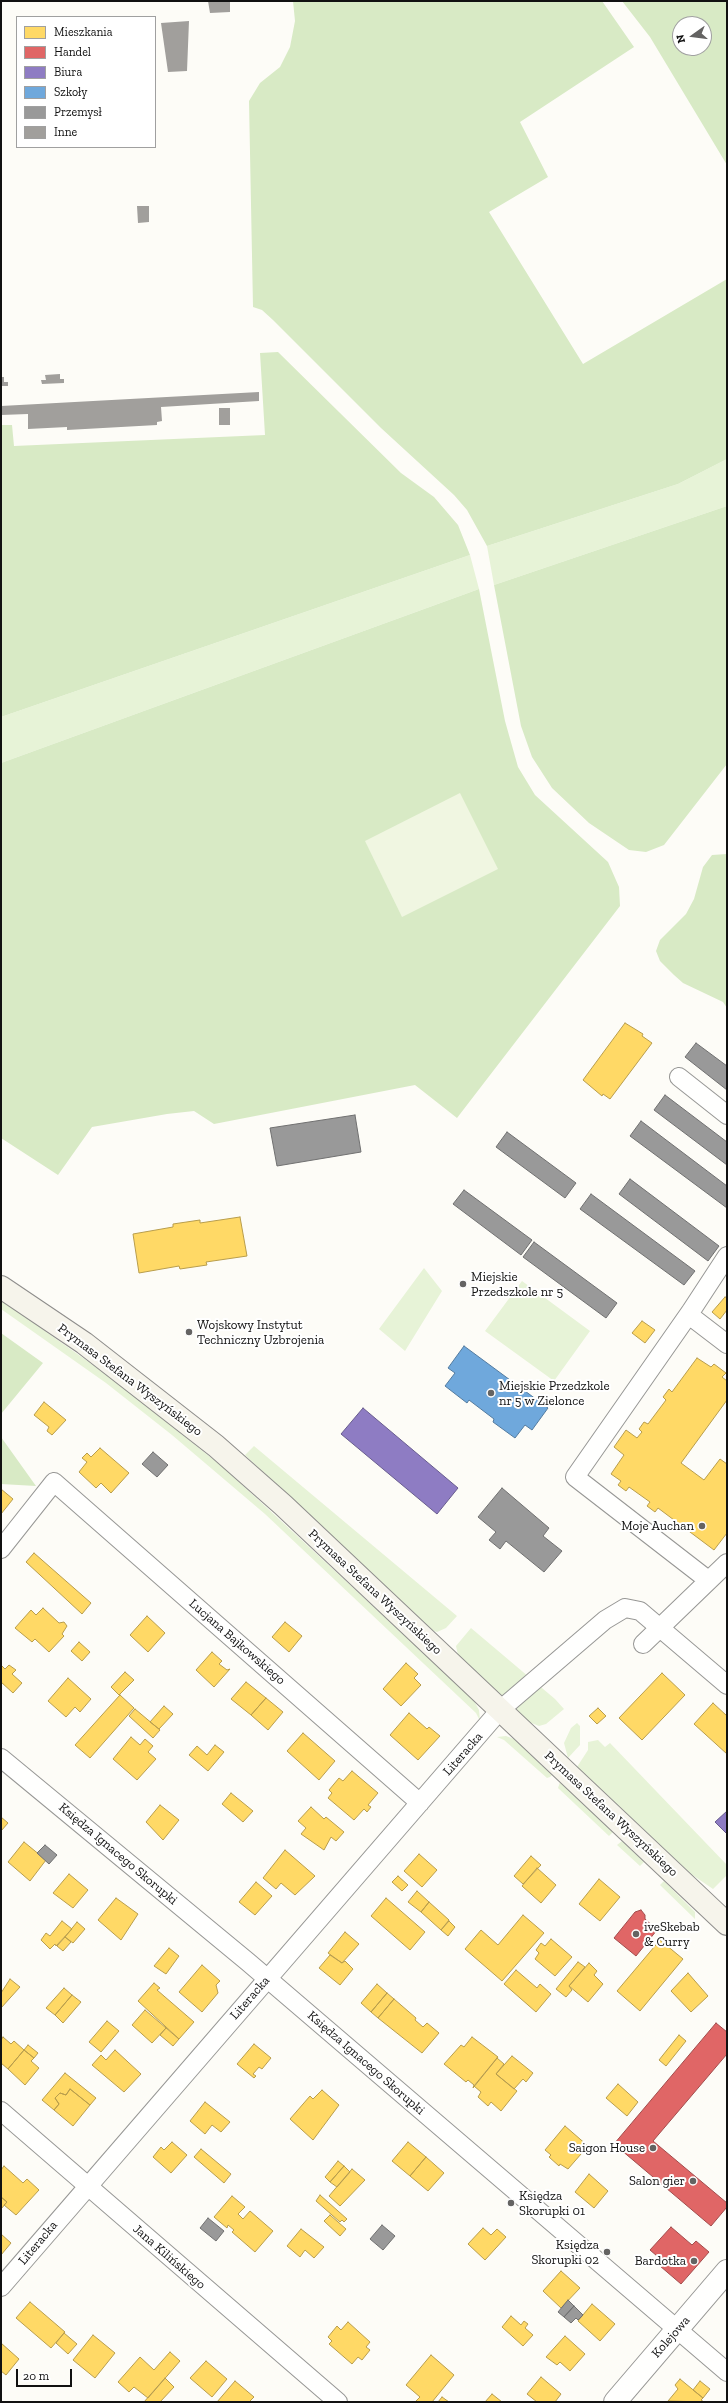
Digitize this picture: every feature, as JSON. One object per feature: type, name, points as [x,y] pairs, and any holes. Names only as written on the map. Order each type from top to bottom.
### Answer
[{"type":"main road","name":"Prymasa Stefana Wyszyńskiego","points":[[1,1287],[84,1343],[192,1426],[283,1505],[727,1924]]},
{"type":"street","points":[[679,1077],[727,1115]]},
{"type":"street","points":[[708,1580],[575,1477],[688,1315],[727,1256]]},
{"type":"street","points":[[688,1315],[727,1344]]},
{"type":"street","name":"Lucjana Bajkowskiego","points":[[1,1549],[54,1482],[420,1803]]},
{"type":"street","points":[[643,1644],[727,1562]]},
{"type":"street","name":"Literacka","points":[[1,2287],[86,2186],[500,1710],[605,1620],[625,1608],[640,1611],[661,1627],[727,1685]]},
{"type":"street","name":"Księdza Ignacego Skorupki","points":[[1,1758],[267,1979],[727,2372]]},
{"type":"street","name":"Jana Kilińskiego","points":[[1,2111],[86,2186],[338,2402]]},
{"type":"street","name":"Kolejowa","points":[[615,2402],[727,2271]]},
{"type":"green space","points":[[293,1],[602,1],[634,47],[520,122],[548,177],[489,212],[583,364],[727,279],[727,459],[678,484],[487,546],[467,510],[454,495],[381,428],[273,320],[262,310],[253,307],[249,101],[260,83],[280,67],[290,47],[295,21]]},
{"type":"green space","points":[[622,1],[727,1],[727,165],[650,37]]},
{"type":"green space","points":[[278,352],[401,473],[434,497],[458,525],[470,555],[1,717],[1,425],[12,425],[14,446],[265,435],[260,353]]},
{"type":"green space","points":[[727,459],[727,506],[494,585],[487,546],[678,484]]},
{"type":"green space","points":[[727,506],[727,764],[664,845],[646,852],[629,850],[589,823],[552,788],[532,757],[521,726],[494,585]]},
{"type":"green space","points":[[470,555],[479,589],[1,763],[1,717]]},
{"type":"green space","points":[[479,589],[505,721],[518,767],[535,795],[608,862],[619,887],[620,906],[457,1118],[415,1085],[214,1124],[194,1111],[167,1114],[92,1127],[58,1175],[1,1138],[1,763]]},
{"type":"green space","points":[[460,793],[498,869],[402,917],[365,841]]},
{"type":"green space","points":[[727,854],[727,1008],[723,1002],[683,983],[660,961],[656,951],[660,940],[686,914],[694,899],[703,867],[712,855]]},
{"type":"green space","points":[[424,1268],[442,1291],[405,1351],[379,1329]]},
{"type":"green space","points":[[522,1281],[590,1331],[554,1381],[485,1331]]},
{"type":"green space","points":[[1,1300],[110,1377],[224,1468],[473,1699],[479,1710],[480,1721],[476,1713],[265,1514],[172,1435],[106,1383],[1,1309]]},
{"type":"green space","points":[[1,1333],[43,1363],[1,1414]]},
{"type":"green space","points":[[1,1437],[36,1486],[1,1484]]},
{"type":"green space","points":[[254,1446],[457,1616],[446,1628],[437,1632],[431,1630],[245,1455]]},
{"type":"green space","points":[[471,1628],[555,1699],[564,1709],[546,1724],[539,1726],[529,1722],[458,1655],[456,1646]]},
{"type":"green space","points":[[577,1723],[580,1726],[580,1745],[568,1758],[564,1743],[571,1728]]},
{"type":"green space","points":[[506,1736],[514,1739],[552,1775],[547,1778],[504,1740],[497,1737]]},
{"type":"green space","points":[[598,1740],[605,1747],[610,1743],[727,1865],[727,1875],[713,1889],[691,1874],[577,1767],[588,1750],[588,1742]]},
{"type":"green space","points":[[560,1782],[613,1832],[609,1836],[558,1788]]},
{"type":"green space","points":[[622,1841],[644,1862],[640,1866],[617,1845]]},
{"type":"green space","points":[[664,1881],[695,1912],[695,1919],[660,1885]]},
{"type":"building: Mieszkania","points":[[625,1023],[643,1034],[642,1036],[652,1043],[610,1099],[603,1094],[602,1096],[583,1080]]},
{"type":"building: Mieszkania","points":[[240,1217],[247,1256],[206,1262],[207,1265],[180,1269],[179,1266],[139,1273],[133,1234],[173,1227],[173,1224],[200,1220],[200,1223]]},
{"type":"building: Mieszkania","points":[[725,1297],[727,1298],[727,1310],[720,1319],[712,1312]]},
{"type":"building: Mieszkania","points":[[642,1321],[655,1330],[645,1343],[632,1333]]},
{"type":"building: Mieszkania","points":[[697,1358],[711,1367],[714,1364],[726,1373],[722,1377],[727,1381],[727,1400],[681,1463],[704,1480],[720,1459],[727,1464],[727,1533],[714,1550],[658,1508],[655,1512],[647,1506],[650,1502],[629,1487],[626,1491],[618,1485],[621,1481],[611,1474],[624,1455],[614,1447],[626,1430],[637,1438],[642,1432],[639,1429],[644,1422],[648,1424],[666,1400],[663,1397],[669,1389],[672,1392]]},
{"type":"building: Mieszkania","points":[[44,1402],[66,1420],[52,1435],[47,1431],[49,1427],[34,1415]]},
{"type":"building: Mieszkania","points":[[100,1448],[129,1473],[111,1493],[101,1483],[96,1488],[79,1472],[87,1462],[82,1458],[87,1453],[91,1457]]},
{"type":"building: Mieszkania","points":[[1,1489],[13,1499],[1,1514]]},
{"type":"building: Mieszkania","points":[[34,1553],[91,1603],[82,1614],[26,1562]]},
{"type":"building: Mieszkania","points":[[43,1608],[59,1623],[64,1622],[67,1626],[62,1634],[64,1636],[49,1652],[35,1639],[32,1642],[15,1628],[31,1610],[36,1615]]},
{"type":"building: Mieszkania","points":[[147,1616],[165,1633],[148,1652],[130,1635]]},
{"type":"building: Mieszkania","points":[[285,1622],[302,1636],[289,1652],[272,1637]]},
{"type":"building: Mieszkania","points":[[79,1642],[90,1652],[82,1661],[71,1651]]},
{"type":"building: Mieszkania","points":[[212,1652],[222,1661],[219,1664],[227,1670],[230,1669],[214,1687],[196,1670]]},
{"type":"building: Mieszkania","points":[[406,1663],[418,1674],[414,1678],[421,1685],[401,1706],[383,1689]]},
{"type":"building: Mieszkania","points":[[1,1665],[5,1669],[9,1665],[16,1670],[12,1674],[22,1683],[13,1693],[1,1682]]},
{"type":"building: Mieszkania","points":[[125,1672],[134,1680],[119,1695],[111,1687]]},
{"type":"building: Mieszkania","points":[[662,1673],[685,1695],[642,1740],[619,1718]]},
{"type":"building: Mieszkania","points":[[68,1678],[91,1699],[80,1712],[75,1707],[66,1717],[48,1701]]},
{"type":"building: Mieszkania","points":[[246,1682],[266,1698],[251,1715],[231,1699]]},
{"type":"building: Mieszkania","points":[[120,1695],[134,1708],[90,1758],[75,1745]]},
{"type":"building: Mieszkania","points":[[266,1698],[283,1712],[268,1730],[251,1715]]},
{"type":"building: Mieszkania","points":[[713,1703],[727,1716],[727,1754],[694,1724]]},
{"type":"building: Mieszkania","points":[[164,1706],[173,1714],[159,1729],[150,1722]]},
{"type":"building: Mieszkania","points":[[598,1708],[606,1716],[597,1724],[589,1716]]},
{"type":"building: Mieszkania","points":[[135,1709],[160,1730],[153,1738],[129,1716]]},
{"type":"building: Mieszkania","points":[[409,1713],[427,1729],[429,1727],[440,1736],[418,1760],[390,1735]]},
{"type":"building: Mieszkania","points":[[303,1733],[335,1761],[319,1780],[287,1751]]},
{"type":"building: Mieszkania","points":[[131,1737],[140,1745],[145,1739],[153,1746],[148,1752],[156,1759],[137,1780],[113,1759]]},
{"type":"building: Mieszkania","points":[[215,1745],[224,1752],[208,1771],[189,1755],[197,1746],[207,1755]]},
{"type":"building: Mieszkania","points":[[352,1771],[378,1793],[368,1805],[371,1807],[367,1812],[364,1809],[354,1820],[328,1798],[332,1793],[329,1790],[339,1778],[343,1781]]},
{"type":"building: Mieszkania","points":[[231,1793],[253,1811],[243,1822],[222,1804]]},
{"type":"building: Mieszkania","points":[[160,1805],[179,1820],[163,1840],[146,1822]]},
{"type":"building: Mieszkania","points":[[311,1807],[324,1819],[326,1817],[344,1832],[336,1841],[331,1837],[324,1850],[301,1834],[306,1828],[298,1821]]},
{"type":"building: Mieszkania","points":[[1,1817],[8,1823],[1,1831]]},
{"type":"building: Mieszkania","points":[[24,1842],[46,1860],[30,1881],[8,1862]]},
{"type":"building: Mieszkania","points":[[285,1850],[315,1876],[295,1895],[281,1883],[276,1889],[263,1878]]},
{"type":"building: Mieszkania","points":[[419,1854],[437,1870],[422,1887],[404,1871]]},
{"type":"building: Mieszkania","points":[[531,1856],[541,1865],[523,1884],[514,1876]]},
{"type":"building: Mieszkania","points":[[537,1868],[556,1885],[541,1903],[522,1886]]},
{"type":"building: Mieszkania","points":[[69,1874],[88,1890],[73,1908],[53,1893]]},
{"type":"building: Mieszkania","points":[[398,1876],[408,1885],[402,1891],[392,1882]]},
{"type":"building: Mieszkania","points":[[599,1879],[620,1897],[600,1921],[579,1904]]},
{"type":"building: Mieszkania","points":[[256,1882],[272,1896],[255,1915],[239,1902]]},
{"type":"building: Mieszkania","points":[[417,1891],[429,1902],[421,1912],[408,1902]]},
{"type":"building: Mieszkania","points":[[116,1898],[138,1914],[121,1940],[98,1920]]},
{"type":"building: Mieszkania","points":[[386,1898],[425,1932],[410,1950],[371,1916]]},
{"type":"building: Mieszkania","points":[[429,1902],[449,1920],[441,1930],[421,1912]]},
{"type":"building: Mieszkania","points":[[523,1915],[544,1933],[502,1981],[465,1949],[481,1930],[498,1945]]},
{"type":"building: Mieszkania","points":[[62,1921],[72,1929],[56,1946],[55,1944],[50,1949],[41,1940],[46,1933],[50,1936]]},
{"type":"building: Mieszkania","points":[[449,1921],[455,1927],[448,1936],[441,1930]]},
{"type":"building: Mieszkania","points":[[77,1922],[85,1929],[73,1943],[65,1937]]},
{"type":"building: Mieszkania","points":[[345,1932],[359,1944],[342,1963],[328,1953]]},
{"type":"building: Mieszkania","points":[[65,1937],[71,1942],[63,1951],[57,1946]]},
{"type":"building: Mieszkania","points":[[551,1939],[572,1957],[555,1976],[535,1959],[539,1953],[536,1950],[541,1943],[545,1946]]},
{"type":"building: Mieszkania","points":[[660,1940],[683,1959],[640,2011],[617,1991]]},
{"type":"building: Mieszkania","points":[[169,1948],[179,1956],[166,1974],[154,1966]]},
{"type":"building: Mieszkania","points":[[330,1955],[342,1963],[345,1961],[353,1969],[340,1985],[319,1968]]},
{"type":"building: Mieszkania","points":[[578,1962],[585,1967],[569,1986],[572,1990],[566,1997],[556,1989]]},
{"type":"building: Mieszkania","points":[[589,1963],[597,1971],[594,1975],[603,1984],[588,2002],[569,1986]]},
{"type":"building: Mieszkania","points":[[202,1965],[220,1981],[216,1985],[218,1993],[202,2012],[179,1992]]},
{"type":"building: Mieszkania","points":[[516,1970],[537,1988],[540,1984],[551,1994],[536,2012],[504,1984]]},
{"type":"building: Mieszkania","points":[[688,1973],[708,1996],[691,2012],[671,1991]]},
{"type":"building: Mieszkania","points":[[10,1979],[20,1987],[1,2008],[1,1993]]},
{"type":"building: Mieszkania","points":[[154,1983],[160,1988],[157,1990],[194,2022],[179,2039],[138,2001]]},
{"type":"building: Mieszkania","points":[[377,1984],[387,1993],[371,2012],[361,2003]]},
{"type":"building: Mieszkania","points":[[64,1988],[72,1995],[55,2015],[46,2008]]},
{"type":"building: Mieszkania","points":[[387,1993],[394,1999],[378,2018],[371,2012]]},
{"type":"building: Mieszkania","points":[[72,1995],[81,2002],[63,2023],[55,2015]]},
{"type":"building: Mieszkania","points":[[394,1999],[416,2018],[415,2020],[423,2027],[427,2023],[439,2033],[422,2053],[378,2018]]},
{"type":"building: Mieszkania","points":[[145,2010],[166,2028],[152,2043],[132,2025]]},
{"type":"building: Mieszkania","points":[[107,2021],[119,2031],[101,2052],[89,2042]]},
{"type":"building: Mieszkania","points":[[166,2028],[179,2039],[173,2046],[160,2035]]},
{"type":"building: Mieszkania","points":[[679,2035],[686,2041],[666,2066],[659,2060]]},
{"type":"building: Mieszkania","points":[[3,2037],[11,2044],[14,2041],[24,2050],[8,2069],[1,2063],[1,2040]]},
{"type":"building: Mieszkania","points":[[472,2037],[498,2057],[473,2088],[474,2085],[468,2080],[466,2082],[444,2064],[461,2045],[464,2047]]},
{"type":"building: Mieszkania","points":[[254,2044],[271,2058],[262,2069],[259,2067],[253,2074],[256,2076],[254,2078],[237,2064]]},
{"type":"building: Mieszkania","points":[[28,2045],[38,2053],[34,2058],[24,2050]]},
{"type":"building: Mieszkania","points":[[24,2050],[34,2058],[31,2061],[39,2068],[25,2085],[8,2069]]},
{"type":"building: Mieszkania","points":[[115,2050],[141,2074],[124,2092],[92,2065],[101,2055],[106,2060]]},
{"type":"building: Mieszkania","points":[[512,2056],[533,2073],[526,2082],[523,2079],[514,2089],[496,2074]]},
{"type":"building: Mieszkania","points":[[497,2058],[504,2064],[496,2074],[517,2091],[501,2111],[491,2102],[488,2106],[478,2097],[481,2092],[474,2086]]},
{"type":"building: Mieszkania","points":[[65,2073],[96,2098],[90,2105],[70,2089],[66,2095],[60,2093],[55,2098],[59,2104],[54,2110],[42,2100]]},
{"type":"building: Mieszkania","points":[[618,2084],[638,2102],[627,2116],[606,2098]]},
{"type":"building: Mieszkania","points":[[70,2089],[90,2105],[73,2126],[54,2110],[59,2104],[55,2098],[60,2093],[66,2095]]},
{"type":"building: Mieszkania","points":[[322,2090],[339,2105],[313,2140],[290,2119],[310,2096],[313,2099]]},
{"type":"building: Mieszkania","points":[[205,2102],[230,2122],[221,2132],[212,2125],[205,2134],[190,2121]]},
{"type":"building: Mieszkania","points":[[565,2126],[588,2146],[568,2169],[560,2164],[559,2166],[549,2157],[551,2155],[545,2150]]},
{"type":"building: Mieszkania","points":[[172,2142],[187,2155],[171,2173],[153,2157],[161,2147],[164,2150]]},
{"type":"building: Mieszkania","points":[[408,2142],[426,2157],[410,2176],[392,2161]]},
{"type":"building: Mieszkania","points":[[201,2149],[231,2174],[224,2183],[194,2157]]},
{"type":"building: Mieszkania","points":[[426,2157],[444,2173],[428,2191],[410,2176]]},
{"type":"building: Mieszkania","points":[[338,2161],[344,2166],[330,2182],[325,2177]]},
{"type":"building: Mieszkania","points":[[4,2166],[23,2183],[27,2179],[39,2190],[16,2215],[4,2205],[7,2202],[1,2197],[1,2170]]},
{"type":"building: Mieszkania","points":[[344,2166],[350,2172],[337,2187],[330,2182]]},
{"type":"building: Mieszkania","points":[[352,2169],[365,2180],[340,2206],[329,2196]]},
{"type":"building: Mieszkania","points":[[589,2174],[608,2191],[594,2208],[575,2192]]},
{"type":"building: Mieszkania","points":[[320,2195],[347,2219],[344,2222],[342,2220],[340,2222],[316,2201]]},
{"type":"building: Mieszkania","points":[[232,2196],[245,2207],[238,2214],[243,2219],[250,2211],[273,2231],[255,2252],[232,2232],[234,2230],[228,2225],[227,2228],[214,2217]]},
{"type":"building: Mieszkania","points":[[1,2197],[7,2202],[1,2209]]},
{"type":"building: Mieszkania","points":[[330,2215],[346,2229],[340,2236],[324,2221]]},
{"type":"building: Mieszkania","points":[[483,2228],[491,2235],[497,2229],[506,2237],[485,2260],[468,2244]]},
{"type":"building: Mieszkania","points":[[301,2229],[324,2247],[314,2258],[305,2250],[300,2257],[287,2246]]},
{"type":"building: Mieszkania","points":[[1,2234],[11,2243],[1,2255]]},
{"type":"building: Mieszkania","points":[[561,2271],[580,2288],[561,2308],[543,2291]]},
{"type":"building: Mieszkania","points":[[30,2302],[65,2332],[51,2348],[16,2318]]},
{"type":"building: Mieszkania","points":[[592,2304],[615,2324],[600,2341],[578,2321]]},
{"type":"building: Mieszkania","points":[[511,2316],[521,2325],[524,2321],[528,2324],[525,2328],[533,2335],[523,2346],[502,2327]]},
{"type":"building: Mieszkania","points":[[348,2322],[370,2342],[366,2347],[370,2350],[362,2360],[358,2357],[352,2364],[329,2344],[332,2341],[328,2337],[337,2326],[341,2330]]},
{"type":"building: Mieszkania","points":[[64,2333],[77,2344],[68,2354],[56,2343]]},
{"type":"building: Mieszkania","points":[[93,2335],[115,2353],[95,2378],[73,2360]]},
{"type":"building: Mieszkania","points":[[565,2336],[585,2354],[570,2371],[560,2362],[557,2365],[546,2357]]},
{"type":"building: Mieszkania","points":[[1,2343],[19,2359],[6,2375],[1,2371]]},
{"type":"building: Mieszkania","points":[[170,2352],[180,2361],[148,2398],[134,2387],[129,2392],[118,2382],[140,2357],[154,2370]]},
{"type":"building: Mieszkania","points":[[431,2355],[454,2375],[432,2402],[417,2402],[416,2401],[420,2397],[406,2385]]},
{"type":"building: Mieszkania","points":[[206,2361],[227,2379],[212,2397],[190,2378]]},
{"type":"building: Mieszkania","points":[[541,2377],[561,2394],[555,2402],[537,2402],[527,2394]]},
{"type":"building: Mieszkania","points":[[165,2378],[174,2387],[160,2402],[144,2402]]},
{"type":"building: Mieszkania","points":[[680,2379],[703,2398],[701,2400],[704,2402],[668,2401],[678,2389],[675,2385]]},
{"type":"building: Mieszkania","points":[[235,2381],[254,2397],[249,2402],[217,2402]]},
{"type":"building: Mieszkania","points":[[700,2381],[710,2389],[703,2398],[693,2390]]},
{"type":"building: Mieszkania","points":[[492,2394],[502,2402],[485,2402]]},
{"type":"building: Mieszkania","points":[[442,2397],[449,2402],[438,2402]]},
{"type":"building: Handel","name":"iveSkebab & Curry","points":[[641,1910],[645,1915],[645,1919],[657,1930],[636,1956],[614,1938],[635,1912]]},
{"type":"building: Handel","points":[[716,2023],[727,2032],[727,2054],[653,2141],[727,2203],[727,2207],[711,2226],[614,2144]]},
{"type":"building: Handel","points":[[671,2227],[692,2245],[696,2241],[709,2252],[681,2284],[660,2266],[664,2262],[650,2250]]},
{"type":"building: Biura","points":[[363,1408],[458,1488],[437,1514],[341,1434]]},
{"type":"building: Biura","points":[[727,1811],[727,1834],[715,1822]]},
{"type":"building: Szkoły","name":"Miejskie Przedzkole nr 5 w Zielonce","points":[[464,1346],[548,1408],[532,1430],[525,1425],[515,1438],[493,1422],[494,1419],[469,1400],[467,1403],[445,1386],[455,1373],[448,1368]]},
{"type":"building: Przemysł","points":[[696,1043],[727,1066],[727,1090],[685,1057]]},
{"type":"building: Przemysł","points":[[665,1095],[727,1142],[727,1165],[654,1110]]},
{"type":"building: Przemysł","points":[[355,1115],[361,1152],[277,1166],[270,1128]]},
{"type":"building: Przemysł","points":[[641,1121],[727,1186],[727,1208],[630,1136]]},
{"type":"building: Przemysł","points":[[507,1132],[576,1183],[565,1198],[496,1147]]},
{"type":"building: Przemysł","points":[[630,1179],[719,1246],[708,1261],[619,1194]]},
{"type":"building: Przemysł","points":[[464,1190],[532,1240],[521,1255],[453,1204]]},
{"type":"building: Przemysł","points":[[591,1194],[695,1271],[684,1285],[580,1209]]},
{"type":"building: Przemysł","points":[[534,1242],[617,1303],[606,1318],[523,1257]]},
{"type":"building: Przemysł","points":[[153,1452],[168,1465],[157,1477],[142,1464]]},
{"type":"building: Przemysł","points":[[502,1488],[549,1528],[543,1536],[562,1551],[544,1572],[506,1541],[500,1549],[489,1540],[496,1532],[478,1517]]},
{"type":"building: Przemysł","points":[[45,1845],[57,1855],[49,1864],[37,1853]]},
{"type":"building: Przemysł","points":[[208,2218],[224,2231],[216,2241],[200,2228]]},
{"type":"building: Przemysł","points":[[382,2225],[395,2236],[383,2250],[370,2239]]},
{"type":"building: Przemysł","points":[[568,2300],[574,2306],[564,2317],[558,2312]]},
{"type":"building: Przemysł","points":[[574,2306],[583,2315],[578,2320],[576,2318],[571,2323],[564,2317]]},
{"type":"building: Inne","points":[[208,1],[230,1],[230,12],[210,13]]},
{"type":"building: Inne","points":[[189,21],[187,71],[168,72],[161,23]]},
{"type":"building: Inne","points":[[137,206],[149,206],[149,222],[138,223]]},
{"type":"building: Inne","points":[[60,374],[60,379],[64,379],[64,383],[42,384],[41,380],[46,380],[45,375]]},
{"type":"building: Inne","points":[[1,377],[4,377],[4,382],[8,382],[8,386],[1,386]]},
{"type":"building: Inne","points":[[259,392],[259,401],[161,407],[162,421],[157,422],[157,425],[67,430],[67,427],[28,429],[28,414],[1,415],[1,406]]},
{"type":"building: Inne","points":[[219,408],[230,408],[230,425],[219,425]]},
{"type":"place","name":"Miejskie Przedszkole nr 5","points":[[463,1284]]},
{"type":"place","name":"Wojskowy Instytut Techniczny Uzbrojenia","points":[[189,1332]]},
{"type":"place","name":"Miejskie Przedzkole nr 5 w Zielonce","points":[[491,1393]]},
{"type":"place","name":"Moje Auchan","points":[[702,1526]]},
{"type":"place","name":"iveSkebab & Curry","points":[[636,1934]]},
{"type":"place","name":"Saigon House","points":[[653,2148]]},
{"type":"place","name":"Salon gier","points":[[693,2181]]},
{"type":"place","name":"Księdza Skorupki 01","points":[[511,2203]]},
{"type":"place","name":"Księdza Skorupki 02","points":[[607,2252]]},
{"type":"place","name":"Bardotka","points":[[694,2261]]}]
